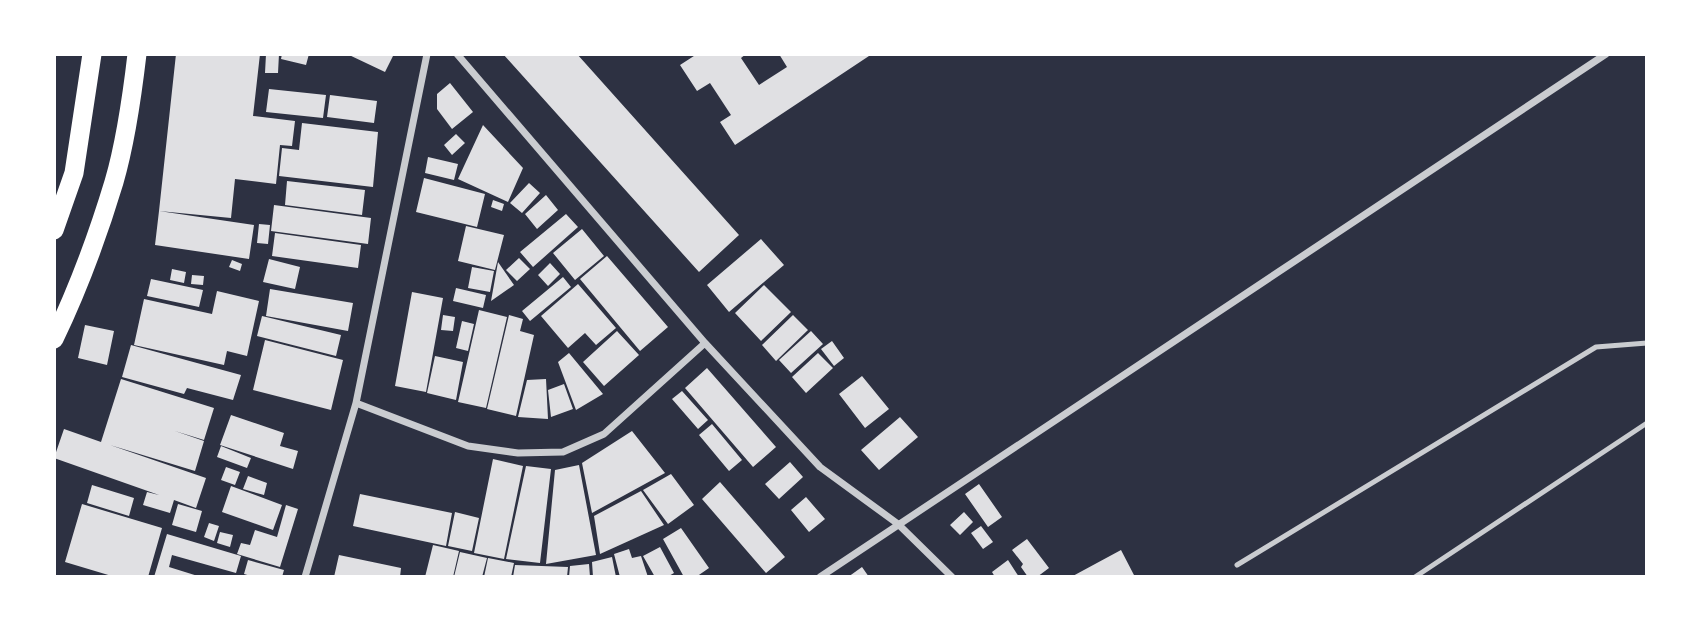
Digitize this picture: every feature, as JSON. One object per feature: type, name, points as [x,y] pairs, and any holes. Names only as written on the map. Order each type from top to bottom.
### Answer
[{"type":"highway","points":[[54,230],[74,173],[92,54]]},
{"type":"highway","points":[[54,339],[71,304],[114,181],[130,114],[137,54]]},
{"type":"street","points":[[304,577],[356,403],[427,54]]},
{"type":"street","points":[[457,54],[705,343],[820,467],[898,524],[952,577]]},
{"type":"street","points":[[820,577],[1606,54]]},
{"type":"street","points":[[356,403],[468,446],[518,453],[563,452],[604,434],[705,343]]},
{"type":"lane","points":[[1237,565],[1595,347],[1647,343]]},
{"type":"lane","points":[[1415,577],[1647,423]]},
{"type":"building","points":[[176,54],[260,54],[253,116],[295,121],[292,146],[280,145],[276,184],[235,179],[231,218],[159,211]]},
{"type":"building","points":[[266,54],[279,54],[278,73],[265,73]]},
{"type":"building","points":[[282,54],[309,54],[306,65],[281,59]]},
{"type":"building","points":[[347,54],[394,54],[385,72]]},
{"type":"building","points":[[503,54],[577,54],[739,235],[699,272]]},
{"type":"building","points":[[697,54],[746,54],[741,58],[759,85],[787,67],[779,54],[872,54],[735,145],[720,122],[731,115],[710,83],[697,91],[680,65]]},
{"type":"building","points":[[450,83],[473,112],[452,129],[437,109],[437,94]]},
{"type":"building","points":[[269,89],[326,95],[323,118],[266,112]]},
{"type":"building","points":[[330,95],[377,101],[374,123],[327,117]]},
{"type":"building","points":[[302,123],[378,132],[373,187],[279,176],[282,148],[299,150]]},
{"type":"building","points":[[483,125],[523,168],[508,202],[458,179]]},
{"type":"building","points":[[456,134],[465,143],[452,155],[444,145]]},
{"type":"building","points":[[428,157],[458,164],[454,180],[425,173]]},
{"type":"building","points":[[424,178],[485,194],[477,227],[416,212]]},
{"type":"building","points":[[287,181],[365,190],[362,215],[285,205]]},
{"type":"building","points":[[529,183],[540,193],[522,213],[510,203]]},
{"type":"building","points":[[546,195],[558,210],[537,229],[525,214]]},
{"type":"building","points":[[493,200],[504,204],[502,211],[491,207]]},
{"type":"building","points":[[274,205],[371,218],[368,244],[271,231]]},
{"type":"building","points":[[159,211],[254,225],[249,259],[155,245]]},
{"type":"building","points":[[566,214],[578,227],[533,267],[520,252]]},
{"type":"building","points":[[259,224],[270,225],[268,244],[257,243]]},
{"type":"building","points":[[466,226],[504,235],[495,270],[458,261]]},
{"type":"building","points":[[582,229],[604,256],[575,280],[553,253]]},
{"type":"building","points":[[275,233],[361,245],[358,268],[272,256]]},
{"type":"building","points":[[761,239],[784,265],[729,312],[707,285]]},
{"type":"building","points":[[607,256],[668,327],[640,351],[580,279]]},
{"type":"building","points":[[519,258],[530,269],[517,281],[506,270]]},
{"type":"building","points":[[269,259],[300,267],[295,289],[263,282]]},
{"type":"building","points":[[232,260],[242,264],[240,271],[229,267]]},
{"type":"building","points":[[498,262],[514,285],[491,301]]},
{"type":"building","points":[[550,263],[560,274],[548,286],[538,275]]},
{"type":"building","points":[[472,267],[494,271],[490,292],[468,288]]},
{"type":"building","points":[[172,269],[186,272],[184,283],[170,280]]},
{"type":"building","points":[[192,275],[204,276],[203,285],[191,284]]},
{"type":"building","points":[[563,277],[571,287],[530,321],[522,311]]},
{"type":"building","points":[[151,279],[203,290],[199,307],[147,296]]},
{"type":"building","points":[[578,284],[616,328],[596,345],[585,333],[568,348],[541,316]]},
{"type":"building","points":[[764,285],[791,312],[761,341],[735,313]]},
{"type":"building","points":[[456,288],[486,295],[483,308],[453,301]]},
{"type":"building","points":[[270,289],[353,303],[348,331],[266,316]]},
{"type":"building","points":[[217,291],[259,301],[247,356],[227,351],[224,365],[134,345],[144,299],[212,314]]},
{"type":"building","points":[[412,292],[443,298],[426,392],[395,386]]},
{"type":"building","points":[[479,310],[507,317],[486,408],[458,402]]},
{"type":"building","points":[[443,315],[455,317],[453,331],[441,330]]},
{"type":"building","points":[[509,315],[523,319],[520,331],[534,335],[516,416],[487,409]]},
{"type":"building","points":[[793,315],[808,330],[776,361],[762,345]]},
{"type":"building","points":[[262,316],[341,335],[336,356],[257,336]]},
{"type":"building","points":[[462,321],[474,324],[468,351],[456,348]]},
{"type":"building","points":[[85,325],[114,331],[107,365],[78,358]]},
{"type":"building","points":[[617,331],[639,355],[604,386],[583,362]]},
{"type":"building","points":[[811,331],[823,344],[791,373],[779,360]]},
{"type":"building","points":[[265,340],[343,360],[331,410],[253,390]]},
{"type":"building","points":[[832,341],[844,358],[834,366],[821,349]]},
{"type":"building","points":[[131,345],[241,375],[233,400],[187,388],[184,394],[122,377]]},
{"type":"building","points":[[569,353],[603,394],[576,410],[558,362]]},
{"type":"building","points":[[818,353],[833,368],[806,393],[792,377]]},
{"type":"building","points":[[435,356],[463,362],[456,400],[427,393]]},
{"type":"building","points":[[707,368],[776,447],[753,467],[685,388]]},
{"type":"building","points":[[862,376],[889,409],[865,428],[839,394]]},
{"type":"building","points":[[121,379],[214,408],[204,440],[175,431],[204,441],[195,471],[110,445],[206,478],[196,508],[174,500],[170,513],[143,505],[147,492],[159,495],[54,458],[64,429],[101,442]]},
{"type":"building","points":[[546,379],[548,419],[518,417],[527,380]]},
{"type":"building","points":[[564,384],[573,409],[551,417],[548,390]]},
{"type":"building","points":[[682,391],[708,420],[698,429],[672,399]]},
{"type":"building","points":[[231,415],[284,433],[280,446],[298,451],[293,469],[220,445]]},
{"type":"building","points":[[900,417],[918,437],[879,470],[861,450]]},
{"type":"building","points":[[712,424],[742,460],[729,471],[699,435]]},
{"type":"building","points":[[632,431],[665,473],[592,513],[582,463]]},
{"type":"building","points":[[221,446],[251,458],[247,468],[217,457]]},
{"type":"building","points":[[493,459],[523,466],[504,559],[474,553]]},
{"type":"building","points":[[790,462],[803,477],[779,499],[765,484]]},
{"type":"building","points":[[579,465],[596,555],[546,564],[555,470]]},
{"type":"building","points":[[526,466],[551,469],[540,563],[506,559]]},
{"type":"building","points":[[226,467],[240,472],[235,485],[221,480]]},
{"type":"building","points":[[671,474],[694,505],[668,524],[643,490]]},
{"type":"building","points":[[248,476],[267,483],[264,495],[243,489]]},
{"type":"building","points":[[720,482],[785,557],[766,573],[702,499]]},
{"type":"building","points":[[979,484],[1002,517],[988,527],[965,494]]},
{"type":"building","points":[[92,485],[134,498],[129,516],[87,503]]},
{"type":"building","points":[[231,486],[282,505],[273,530],[222,512]]},
{"type":"building","points":[[641,491],[664,525],[600,554],[594,516]]},
{"type":"building","points":[[360,494],[452,513],[446,546],[353,526]]},
{"type":"building","points":[[806,497],[825,519],[809,532],[791,510]]},
{"type":"building","points":[[82,504],[162,528],[148,577],[115,577],[65,562]]},
{"type":"building","points":[[178,504],[202,511],[196,532],[172,525]]},
{"type":"building","points":[[286,505],[298,509],[280,567],[237,554],[241,543],[250,545],[255,530],[277,537]]},
{"type":"building","points":[[455,512],[479,518],[472,551],[448,546]]},
{"type":"building","points":[[964,512],[973,522],[960,535],[950,525]]},
{"type":"building","points":[[209,523],[219,526],[214,541],[204,537]]},
{"type":"building","points":[[981,526],[993,542],[983,549],[971,533]]},
{"type":"building","points":[[681,528],[709,568],[696,577],[684,577],[663,539]]},
{"type":"building","points":[[220,532],[233,535],[230,547],[217,543]]},
{"type":"building","points":[[167,534],[241,556],[236,573],[172,555],[169,567],[201,577],[154,577]]},
{"type":"building","points":[[1027,539],[1049,568],[1037,577],[1028,577],[1021,567],[1023,564],[1012,550]]},
{"type":"building","points":[[433,545],[459,551],[453,577],[425,577]]},
{"type":"building","points":[[660,547],[674,573],[667,577],[655,577],[643,556]]},
{"type":"building","points":[[629,549],[632,558],[641,556],[648,577],[620,577],[614,554]]},
{"type":"building","points":[[1121,550],[1135,577],[1071,577]]},
{"type":"building","points":[[460,552],[487,558],[482,577],[454,577]]},
{"type":"building","points":[[339,555],[401,568],[400,577],[334,577]]},
{"type":"building","points":[[612,557],[616,577],[593,577],[592,562]]},
{"type":"building","points":[[488,558],[514,563],[511,577],[484,577]]},
{"type":"building","points":[[248,560],[284,570],[282,577],[254,577],[244,574]]},
{"type":"building","points":[[1008,560],[1019,577],[995,577],[992,572]]},
{"type":"building","points":[[589,564],[590,577],[569,577],[570,566]]},
{"type":"building","points":[[515,565],[568,567],[567,577],[513,577]]},
{"type":"building","points":[[862,567],[869,577],[848,577]]}]
